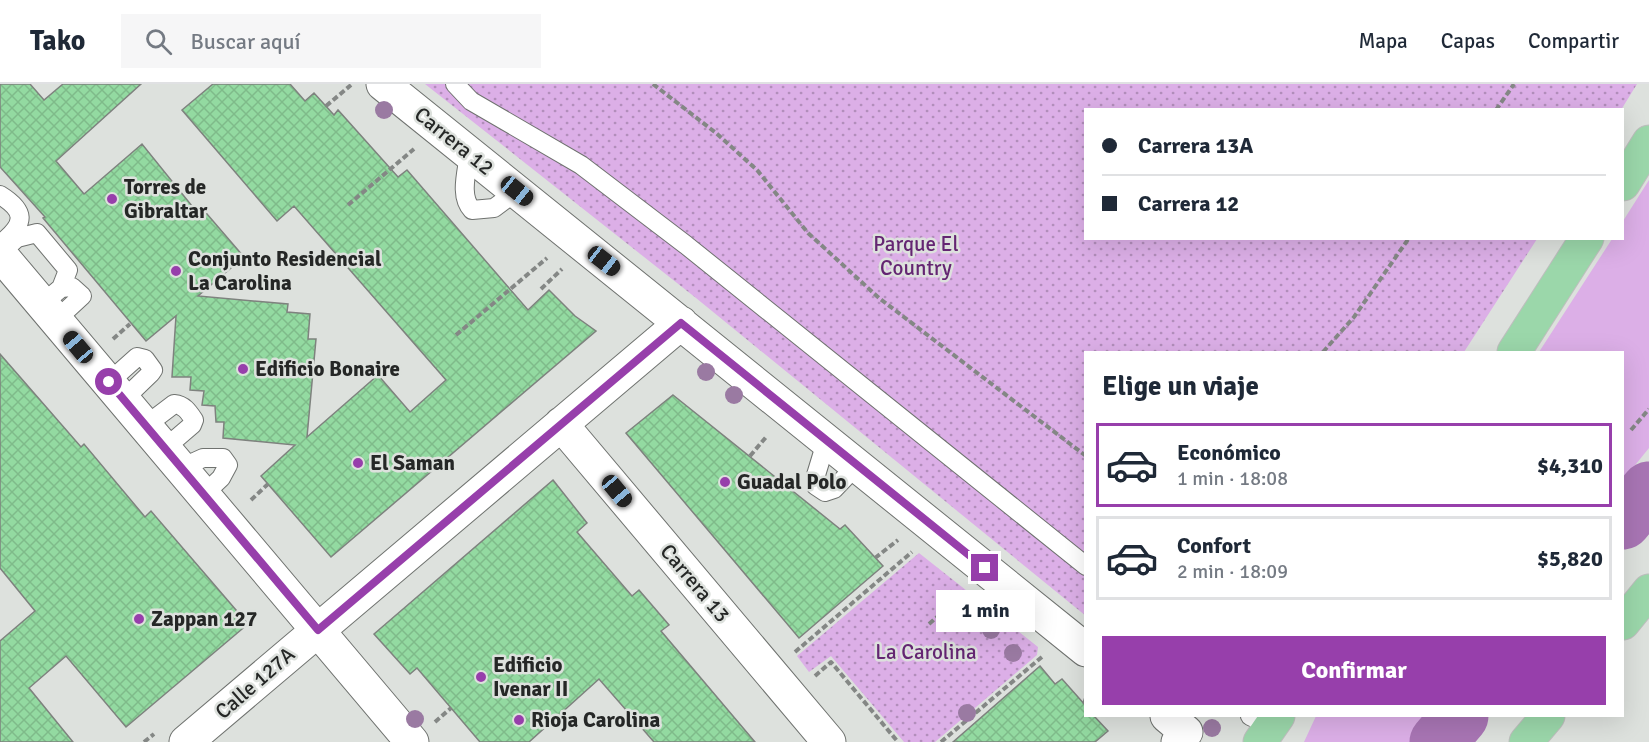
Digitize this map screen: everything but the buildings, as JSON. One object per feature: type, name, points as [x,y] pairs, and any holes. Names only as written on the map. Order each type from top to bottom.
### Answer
[{"type":"main road","points":[[1624,182],[1649,142]]},
{"type":"main road","points":[[1515,351],[1586,240]]},
{"type":"main road","points":[[1624,622],[1649,591]]},
{"type":"main road","points":[[1526,742],[1547,717]]},
{"type":"street","name":"Carrera 12","points":[[383,84],[1084,648]]},
{"type":"street","points":[[0,254],[53,304],[116,391],[412,742]]},
{"type":"street","name":"Calle 127A","points":[[173,735],[318,630],[681,323]]},
{"type":"street","name":"Carrera 13","points":[[561,424],[829,742]]},
{"type":"lane","points":[[456,84],[471,101],[581,165],[686,244],[1084,564]]},
{"type":"lane","points":[[0,195],[18,213],[21,221],[19,228],[0,244]]},
{"type":"path","points":[[326,106],[352,84]]},
{"type":"path","points":[[653,84],[716,133],[757,170],[808,233],[879,298],[1084,454]]},
{"type":"path","points":[[1497,108],[1514,84]]},
{"type":"path","points":[[348,205],[437,128]]},
{"type":"path","points":[[456,335],[573,237]]},
{"type":"path","points":[[1324,351],[1354,317],[1408,240]]},
{"type":"path","points":[[1631,430],[1649,409]]},
{"type":"path","points":[[799,663],[792,654],[917,548]]},
{"type":"path","points":[[929,624],[962,596]]},
{"type":"path","points":[[941,742],[1048,651]]},
{"type":"path","points":[[811,679],[831,662],[898,742]]},
{"type":"path","points":[[144,742],[173,735]]},
{"type":"green space","name":"Parque El Country","points":[[425,84],[1637,84],[1622,108],[1084,108],[1084,240],[1536,240],[1465,351],[1084,351],[1084,614],[696,298]]},
{"type":"green space","points":[[1649,180],[1649,448],[1624,479],[1624,351],[1540,351],[1611,240],[1624,240],[1624,219]]},
{"type":"green space","name":"La Carolina","points":[[919,553],[1038,647],[1037,655],[935,742],[904,742],[831,656],[809,672],[797,656]]},
{"type":"green space","points":[[1316,717],[1430,717],[1410,742],[1304,742]]},
{"type":"waterway","points":[[1624,520],[1649,490]]},
{"type":"waterway","points":[[1438,742],[1459,717]]},
{"type":"place","name":"Torres de Gibraltar","points":[[112,199]]},
{"type":"place","name":"Conjunto Residencial La Carolina","points":[[176,271]]},
{"type":"place","name":"Edificio Bonaire","points":[[243,369]]},
{"type":"place","name":"El Saman","points":[[358,463]]},
{"type":"place","name":"Guadal Polo","points":[[725,482]]},
{"type":"place","name":"Zappan 127","points":[[139,619]]},
{"type":"place","name":"Edificio Ivenar II","points":[[481,677]]},
{"type":"place","name":"Rioja Carolina","points":[[519,720]]},
{"type":"route","points":[[109,382],[318,630],[681,323],[985,568]]}]
